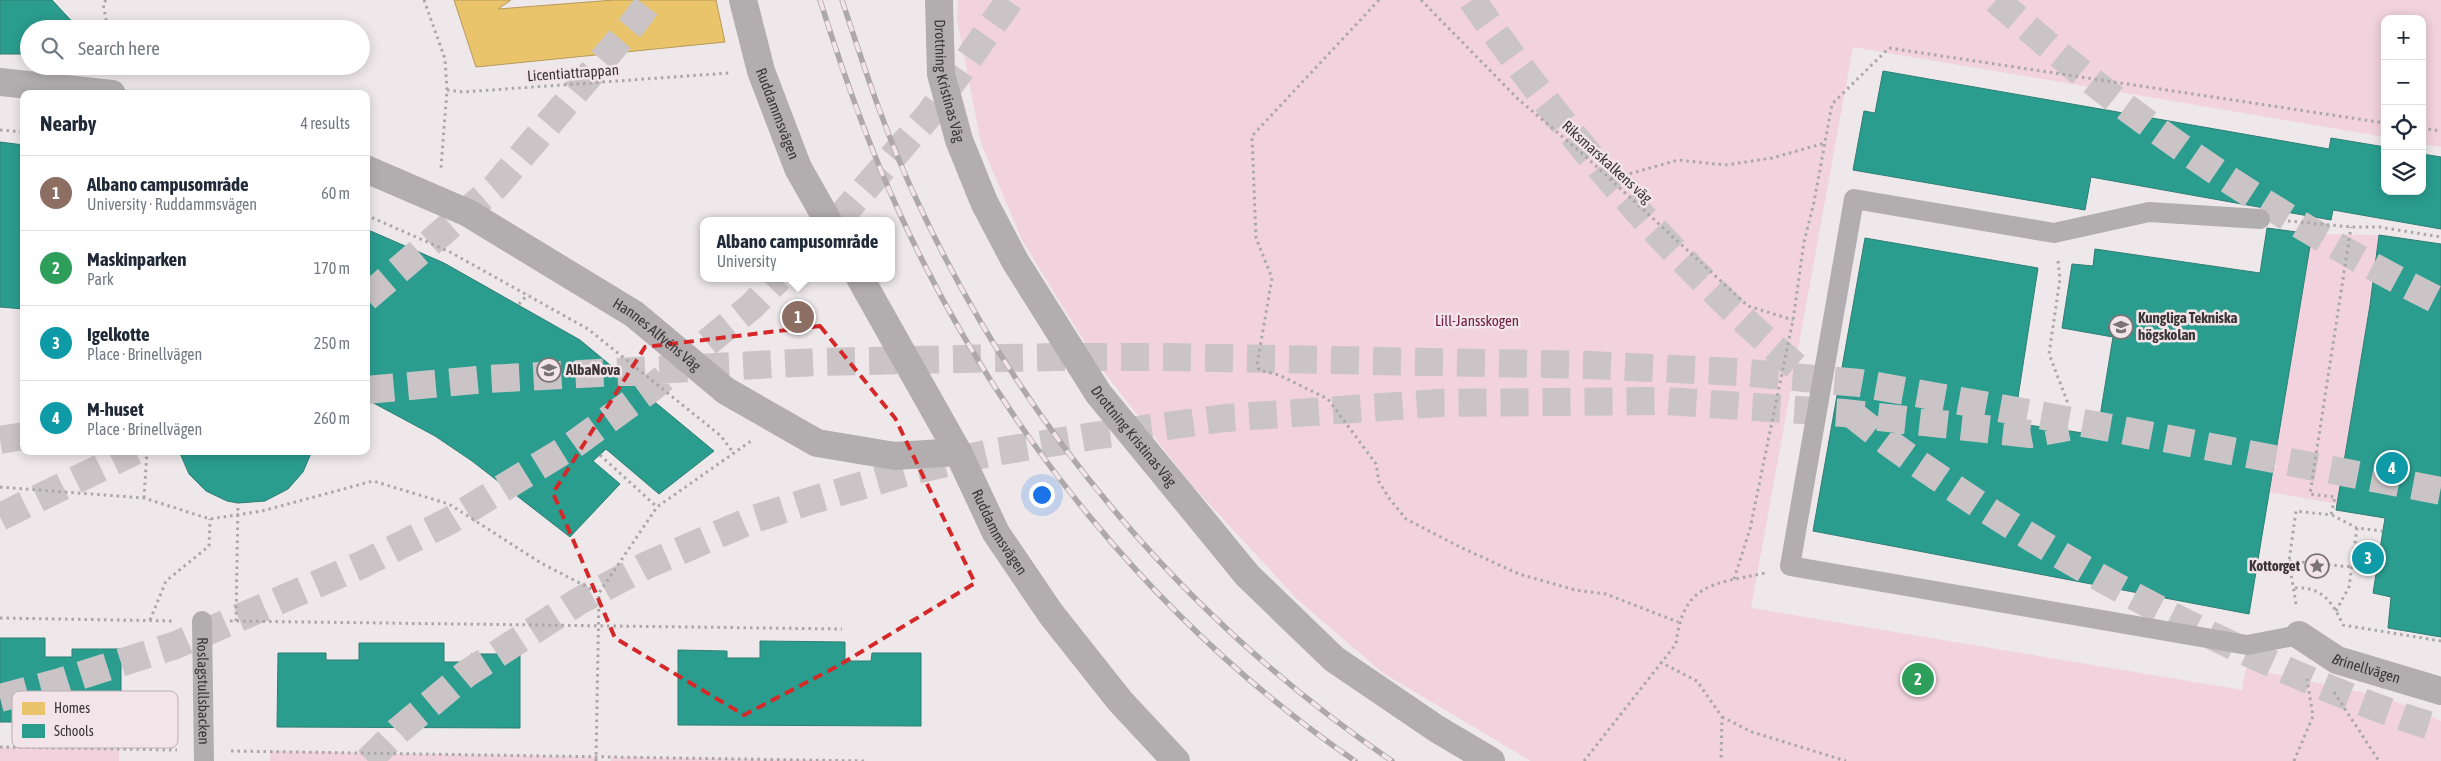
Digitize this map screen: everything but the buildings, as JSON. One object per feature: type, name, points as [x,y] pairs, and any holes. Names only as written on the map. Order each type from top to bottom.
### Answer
[{"type":"street","name":"Ruddammsvägen","points":[[743,0],[761,71],[795,159],[826,217]]},
{"type":"street","name":"Drottning Kristinas Väg","points":[[939,0],[941,74],[959,140],[984,202],[1015,261],[1098,393],[1248,576],[1334,659],[1437,729],[1491,761]]},
{"type":"street","points":[[0,82],[75,90]]},
{"type":"street","name":"Hannes Alfvéns Väg","points":[[370,171],[468,213],[634,314],[726,391],[817,443],[895,456],[958,452]]},
{"type":"street","name":"Ruddammsvägen","points":[[862,282],[958,452],[996,534],[1052,614],[1120,701],[1176,761]]},
{"type":"street","name":"Brinellvägen","points":[[2299,635],[2337,660],[2441,691]]},
{"type":"lane","points":[[2260,219],[2149,212],[2054,234],[1854,199],[1790,566],[2247,645],[2299,635]]},
{"type":"lane","name":"Roslagstullsbacken","points":[[202,621],[204,756]]},
{"type":"path","points":[[98,0],[103,4],[106,20]]},
{"type":"path","points":[[103,4],[106,0]]},
{"type":"path","points":[[424,0],[445,59],[446,90],[439,200]]},
{"type":"path","points":[[1379,0],[1252,136],[1256,238],[1272,278],[1257,365],[1259,370],[1279,375],[1328,399],[1376,464],[1379,482],[1406,519],[1460,547],[1519,574],[1574,590],[1601,593],[1678,622]]},
{"type":"path","name":"Riksmarskalkens väg","points":[[1421,0],[1518,99],[1611,179],[1748,306],[1793,320]]},
{"type":"path","points":[[1734,579],[1750,529],[1793,320],[1804,242],[1814,202],[1832,104],[1889,48],[2381,122]]},
{"type":"path","name":"Licentiattrappan","points":[[446,90],[463,92],[701,75]]},
{"type":"path","points":[[2426,129],[2441,131]]},
{"type":"path","points":[[0,130],[20,132]]},
{"type":"path","points":[[1611,179],[1678,160],[1725,166],[1772,158],[1825,143]]},
{"type":"path","points":[[370,217],[450,252],[588,329],[721,436],[732,452],[657,507],[598,593],[596,759]]},
{"type":"path","points":[[2260,219],[2351,227],[2379,226],[2441,237]]},
{"type":"path","points":[[2331,515],[2335,497],[2310,494],[2351,227]]},
{"type":"path","points":[[2054,234],[2060,279],[2048,354],[2069,406]]},
{"type":"path","points":[[519,304],[528,294]]},
{"type":"path","points":[[144,498],[147,455]]},
{"type":"path","points":[[600,455],[657,507]]},
{"type":"path","points":[[0,487],[144,498],[210,519],[262,511],[373,480],[449,504],[541,562],[598,593]]},
{"type":"path","points":[[236,621],[238,503]]},
{"type":"path","points":[[2294,761],[2313,716],[2299,635],[2295,588],[2289,561],[2296,511],[2331,515],[2357,528],[2382,531]]},
{"type":"path","points":[[150,620],[166,580],[209,546],[210,519]]},
{"type":"path","points":[[2336,611],[2349,587],[2357,528]]},
{"type":"path","points":[[2289,561],[2352,567]]},
{"type":"path","points":[[1584,761],[1676,644],[1678,622],[1685,607],[1696,594],[1724,580],[1790,566]]},
{"type":"path","points":[[2295,588],[2313,589],[2327,597],[2343,625],[2441,641]]},
{"type":"path","points":[[0,618],[842,629]]},
{"type":"path","points":[[2337,660],[2334,693],[2379,761]]},
{"type":"path","points":[[1660,662],[1696,681],[1722,717],[1752,732],[1846,761]]},
{"type":"path","points":[[1722,717],[1722,761]]},
{"type":"path","points":[[23,748],[204,756],[867,761]]},
{"type":"highlighted area","points":[[820,326],[895,418],[975,583],[836,667],[744,715],[615,638],[553,493],[645,347]]},
{"type":"green space","name":"Lill-Jansskogen","points":[[958,0],[2441,0],[2441,147],[2426,145],[2426,15],[2381,15],[2381,136],[1853,47],[1751,608],[2242,690],[2246,668],[2385,697],[2441,721],[2441,761],[1531,761],[1383,673],[1297,599],[1191,484],[1098,364],[1022,240],[981,143],[957,19]]},
{"type":"green space","points":[[2312,234],[2379,235],[2370,305],[2337,504],[2270,492]]},
{"type":"green space","points":[[0,747],[119,749],[119,761],[0,761]]},
{"type":"green space","points":[[270,751],[596,757],[596,761],[270,761]]},
{"type":"green space","points":[[611,757],[867,761],[611,761]]},
{"type":"tunnel","points":[[370,295],[496,186],[633,24],[651,0]]},
{"type":"tunnel","points":[[840,217],[928,116],[1010,0]]},
{"type":"tunnel","points":[[1472,0],[1548,104],[1630,202],[1718,295],[1764,339],[1813,381]]},
{"type":"tunnel","points":[[1996,0],[2083,74],[2167,138],[2211,168],[2302,226],[2441,302]]},
{"type":"tunnel","points":[[26,691],[176,645],[361,565],[449,521],[573,445],[649,390],[752,306],[775,282]]},
{"type":"tunnel","points":[[370,390],[487,379],[818,362],[1056,357],[1168,357],[1590,365],[1738,372],[1860,383],[2122,430],[2441,491]]},
{"type":"tunnel","points":[[368,761],[398,731],[466,674],[579,601],[647,565],[754,519],[908,472],[989,453],[1093,436],[1225,418],[1439,403],[1667,401],[1844,413],[2030,434],[2068,427]]},
{"type":"tunnel","points":[[1852,414],[1900,451],[1984,508],[2050,549],[2117,587],[2220,640],[2301,677],[2370,705],[2441,729]]},
{"type":"tunnel","points":[[0,440],[20,437]]},
{"type":"tunnel","points":[[0,517],[127,455]]},
{"type":"tunnel","points":[[0,698],[12,695]]},
{"type":"railway","points":[[820,0],[857,109],[877,162],[900,214],[940,294],[985,372],[1036,446],[1091,518],[1151,586],[1215,649],[1283,708],[1355,761]]},
{"type":"railway","points":[[842,0],[887,131],[920,207],[962,289],[1009,369],[1062,444],[1119,516],[1181,584],[1247,647],[1317,706],[1392,761]]},
{"type":"place","name":"Albano campusområde","points":[[798,317]]},
{"type":"place","name":"Kungliga Tekniska högskolan","points":[[2121,327]]},
{"type":"place","name":"AlbaNova","points":[[549,370]]},
{"type":"place","name":"M-huset","points":[[2392,468]]},
{"type":"place","name":"Igelkotte","points":[[2368,558]]},
{"type":"place","name":"Kottorget","points":[[2317,566]]},
{"type":"place","name":"Maskinparken","points":[[1918,679]]}]
